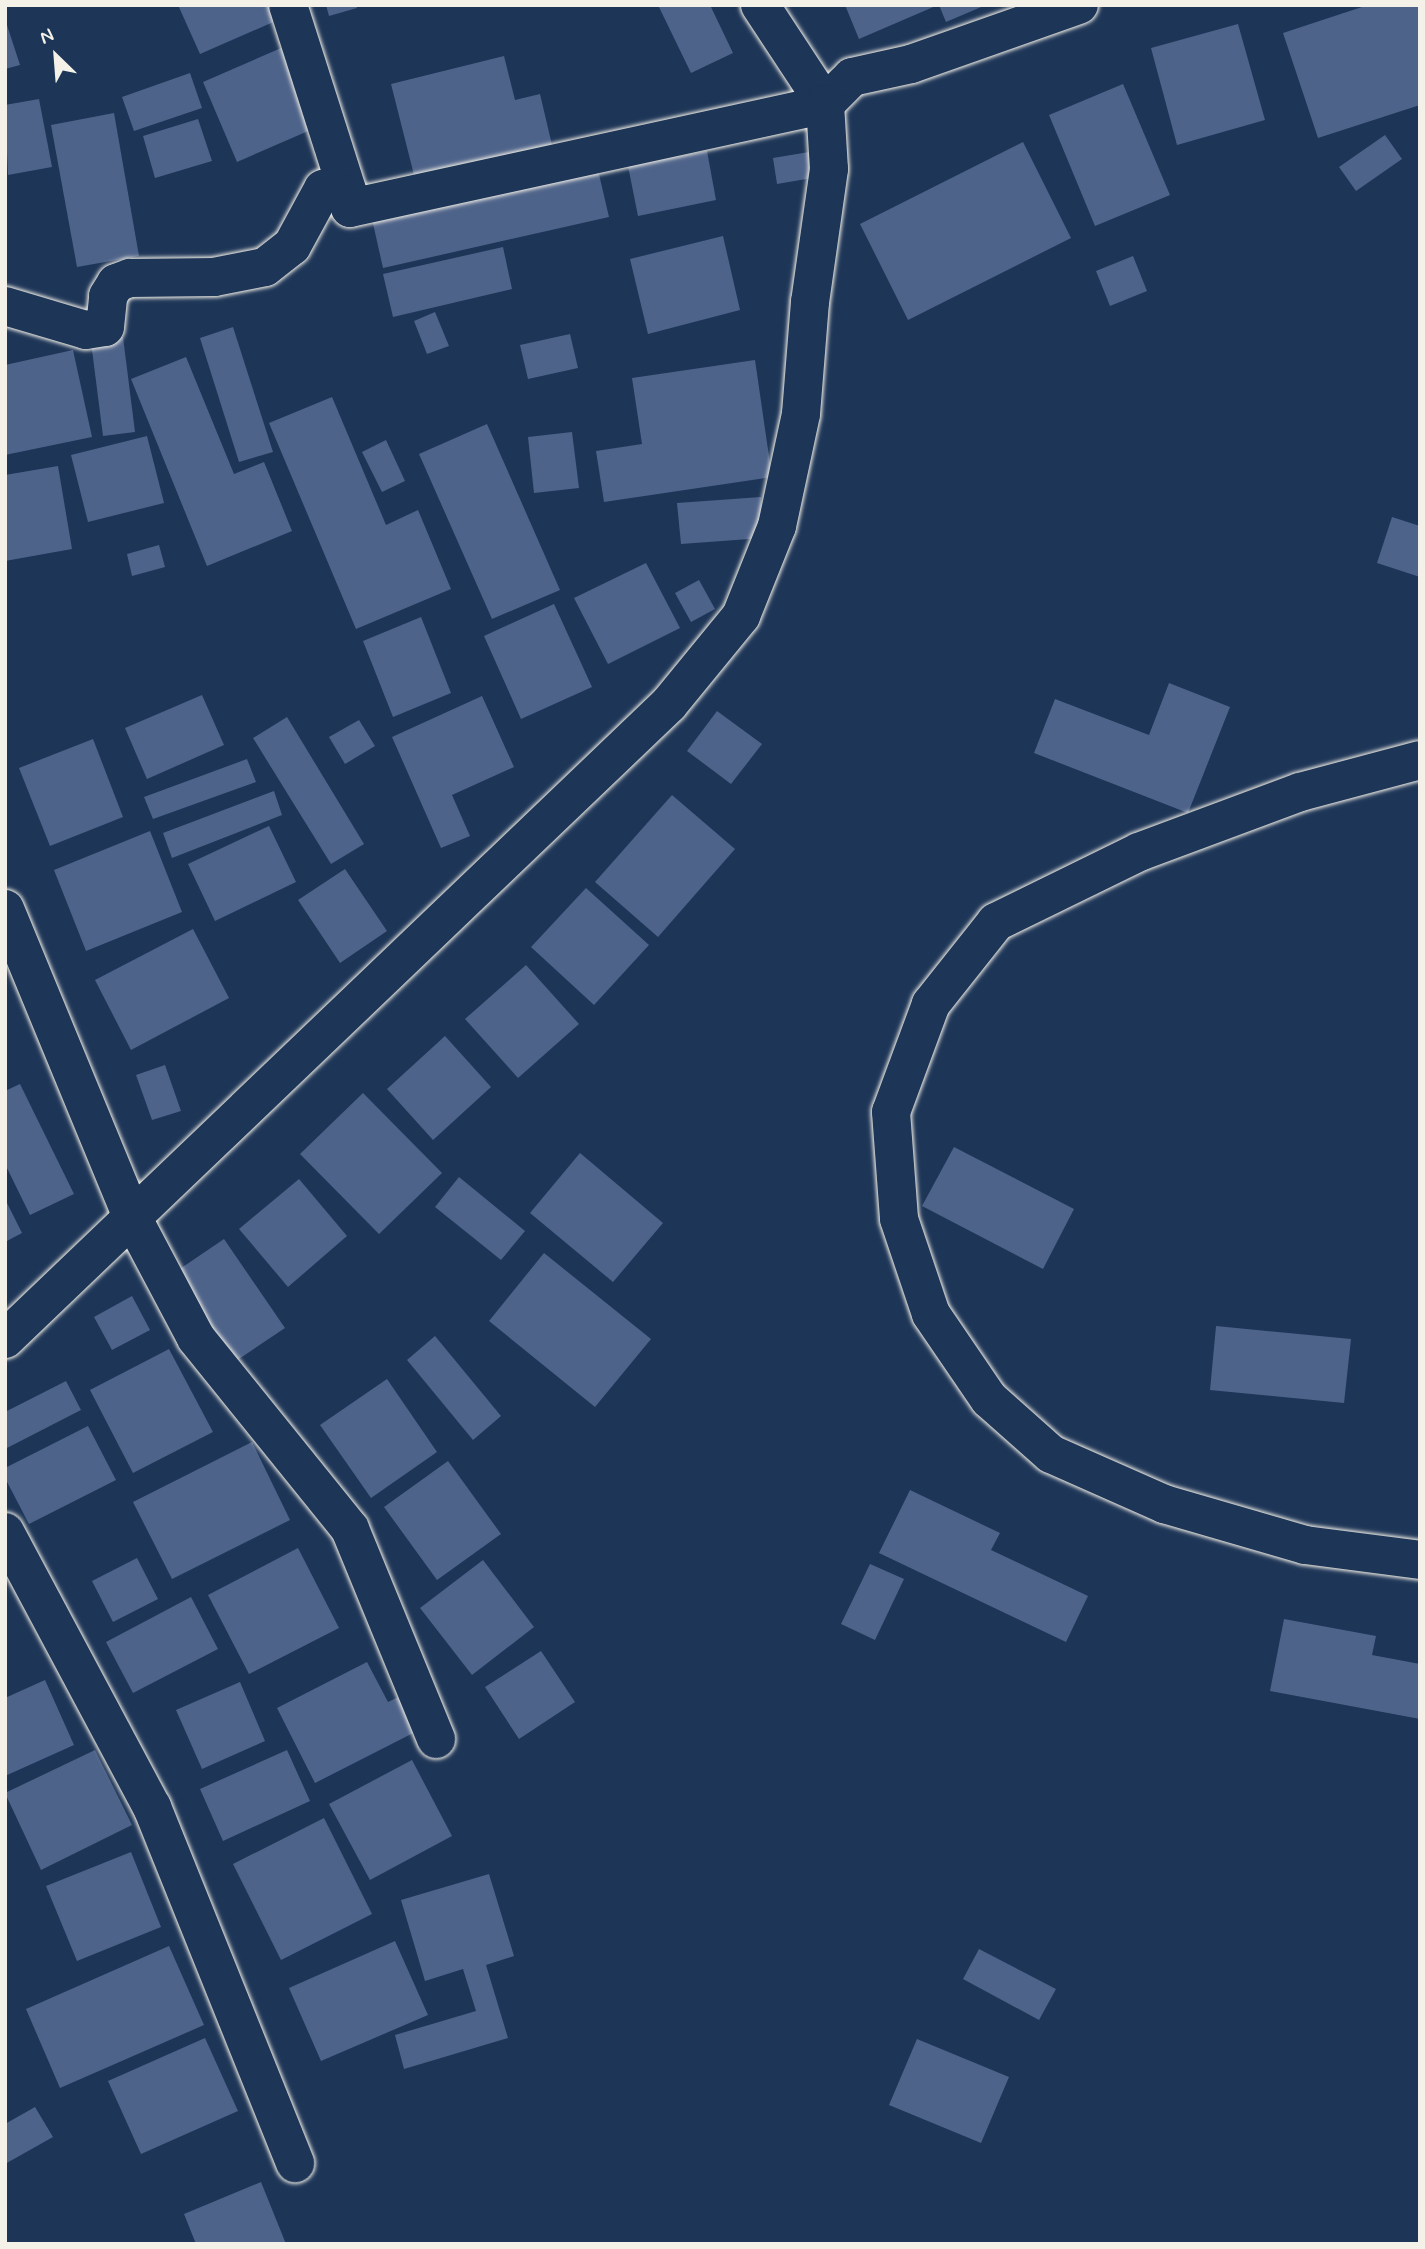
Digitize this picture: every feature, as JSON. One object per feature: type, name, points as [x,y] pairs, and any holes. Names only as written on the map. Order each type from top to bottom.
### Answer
[{"type":"street","points":[[288,5],[348,193],[350,208],[825,104],[852,77],[911,64],[1079,5]]},
{"type":"street","points":[[5,1339],[669,705],[741,616],[778,526],[801,414],[810,302],[829,169],[825,104],[760,5]]},
{"type":"street","points":[[5,306],[86,330],[105,327],[108,296],[116,283],[130,278],[214,277],[265,267],[292,246],[323,189],[348,193]]},
{"type":"street","points":[[1420,760],[1300,792],[1139,852],[996,922],[931,1004],[891,1112],[899,1219],[931,1314],[989,1399],[1051,1454],[1164,1504],[1305,1545],[1420,1560]]},
{"type":"street","points":[[5,909],[132,1217],[196,1338],[350,1530],[436,1739]]},
{"type":"street","points":[[5,1532],[152,1807],[295,2163]]},
{"type":"building","points":[[178,5],[282,5],[287,16],[200,54]]},
{"type":"building","points":[[326,5],[356,5],[357,8],[329,16]]},
{"type":"building","points":[[658,5],[710,5],[733,53],[691,73]]},
{"type":"building","points":[[845,5],[938,5],[859,39]]},
{"type":"building","points":[[939,5],[986,5],[946,22]]},
{"type":"building","points":[[1368,5],[1420,5],[1420,105],[1318,138],[1283,33]]},
{"type":"building","points":[[5,19],[20,65],[5,69]]},
{"type":"building","points":[[1238,24],[1265,120],[1177,145],[1151,48]]},
{"type":"building","points":[[288,45],[322,125],[237,162],[203,82]]},
{"type":"building","points":[[504,56],[515,100],[540,94],[552,145],[415,179],[391,84]]},
{"type":"building","points":[[190,73],[202,108],[134,131],[122,97]]},
{"type":"building","points":[[1123,84],[1170,195],[1095,226],[1049,115]]},
{"type":"building","points":[[39,99],[52,167],[8,175],[5,105]]},
{"type":"building","points":[[114,113],[139,256],[77,267],[51,125]]},
{"type":"building","points":[[198,119],[212,161],[155,178],[143,136]]},
{"type":"building","points":[[1385,135],[1402,159],[1356,191],[1339,167]]},
{"type":"building","points":[[1023,142],[1071,238],[908,320],[860,224]]},
{"type":"building","points":[[707,151],[716,200],[638,216],[628,166]]},
{"type":"building","points":[[809,152],[812,178],[777,184],[773,158]]},
{"type":"building","points":[[598,170],[609,217],[383,268],[372,219]]},
{"type":"building","points":[[723,236],[740,310],[648,334],[630,259]]},
{"type":"building","points":[[503,247],[512,289],[393,317],[383,274]]},
{"type":"building","points":[[1133,256],[1147,291],[1110,306],[1096,271]]},
{"type":"building","points":[[435,312],[449,346],[427,354],[414,321]]},
{"type":"building","points":[[233,327],[273,452],[239,462],[200,338]]},
{"type":"building","points":[[570,334],[578,368],[528,379],[520,345]]},
{"type":"building","points":[[123,337],[135,432],[103,436],[91,342]]},
{"type":"building","points":[[73,350],[92,437],[5,455],[5,365]]},
{"type":"building","points":[[186,357],[234,474],[264,462],[292,531],[207,566],[131,379]]},
{"type":"building","points":[[755,360],[772,477],[604,502],[596,451],[642,444],[632,378]]},
{"type":"building","points":[[332,397],[386,525],[418,510],[451,589],[356,629],[269,423]]},
{"type":"building","points":[[487,424],[560,590],[492,619],[419,454]]},
{"type":"building","points":[[572,432],[579,488],[534,493],[528,437]]},
{"type":"building","points":[[147,436],[164,503],[88,522],[71,455]]},
{"type":"building","points":[[386,440],[405,481],[382,492],[362,452]]},
{"type":"building","points":[[58,466],[72,549],[5,561],[5,475]]},
{"type":"building","points":[[761,497],[763,538],[681,544],[677,503]]},
{"type":"building","points":[[1392,517],[1420,526],[1420,577],[1377,563]]},
{"type":"building","points":[[159,545],[165,567],[132,576],[127,554]]},
{"type":"building","points":[[646,563],[680,628],[608,664],[574,598]]},
{"type":"building","points":[[699,580],[715,609],[691,622],[675,593]]},
{"type":"building","points":[[554,604],[592,687],[521,719],[484,636]]},
{"type":"building","points":[[421,617],[451,693],[393,717],[363,641]]},
{"type":"building","points":[[1169,683],[1230,707],[1188,813],[1034,753],[1055,699],[1149,735]]},
{"type":"building","points":[[202,695],[224,745],[147,779],[125,728]]},
{"type":"building","points":[[482,696],[514,767],[452,795],[470,836],[441,848],[392,737]]},
{"type":"building","points":[[717,711],[762,744],[731,784],[687,751]]},
{"type":"building","points":[[287,717],[364,844],[331,864],[253,738]]},
{"type":"building","points":[[359,720],[375,746],[345,764],[329,737]]},
{"type":"building","points":[[93,739],[123,817],[50,846],[19,768]]},
{"type":"building","points":[[247,759],[256,782],[153,819],[144,797]]},
{"type":"building","points":[[274,791],[282,815],[172,858],[163,833]]},
{"type":"building","points":[[672,795],[735,849],[658,937],[595,882]]},
{"type":"building","points":[[269,826],[296,882],[215,921],[188,864]]},
{"type":"building","points":[[150,831],[182,912],[86,951],[54,870]]},
{"type":"building","points":[[345,869],[387,931],[340,963],[298,900]]},
{"type":"building","points":[[586,888],[649,945],[594,1005],[531,947]]},
{"type":"building","points":[[193,929],[229,998],[131,1050],[95,980]]},
{"type":"building","points":[[526,965],[579,1024],[518,1078],[465,1019]]},
{"type":"building","points":[[445,1036],[491,1087],[433,1140],[387,1089]]},
{"type":"building","points":[[165,1065],[181,1111],[152,1120],[136,1075]]},
{"type":"building","points":[[20,1084],[74,1194],[30,1215],[5,1164],[5,1091]]},
{"type":"building","points":[[363,1093],[442,1173],[379,1234],[300,1154]]},
{"type":"building","points":[[954,1147],[1074,1209],[1043,1269],[922,1206]]},
{"type":"building","points":[[580,1153],[663,1223],[613,1282],[530,1213]]},
{"type":"building","points":[[459,1177],[525,1231],[501,1260],[435,1207]]},
{"type":"building","points":[[299,1179],[347,1236],[288,1287],[239,1229]]},
{"type":"building","points":[[5,1199],[22,1233],[5,1242]]},
{"type":"building","points":[[224,1239],[285,1328],[230,1365],[168,1277]]},
{"type":"building","points":[[544,1253],[651,1339],[595,1407],[489,1321]]},
{"type":"building","points":[[132,1296],[150,1330],[112,1350],[94,1317]]},
{"type":"building","points":[[1216,1326],[1351,1339],[1344,1403],[1210,1390]]},
{"type":"building","points":[[435,1336],[501,1416],[473,1440],[407,1360]]},
{"type":"building","points":[[169,1349],[213,1432],[133,1473],[90,1390]]},
{"type":"building","points":[[387,1379],[437,1452],[371,1498],[320,1425]]},
{"type":"building","points":[[66,1381],[81,1410],[5,1449],[5,1412]]},
{"type":"building","points":[[88,1426],[116,1480],[29,1524],[5,1478],[5,1468]]},
{"type":"building","points":[[252,1442],[290,1520],[172,1579],[133,1502]]},
{"type":"building","points":[[448,1461],[501,1534],[437,1580],[384,1507]]},
{"type":"building","points":[[910,1490],[1000,1533],[991,1550],[1088,1596],[1066,1642],[879,1553]]},
{"type":"building","points":[[298,1548],[339,1628],[249,1674],[208,1595]]},
{"type":"building","points":[[137,1558],[158,1599],[113,1622],[92,1581]]},
{"type":"building","points":[[483,1560],[534,1627],[472,1675],[420,1608]]},
{"type":"building","points":[[870,1564],[904,1579],[875,1640],[841,1624]]},
{"type":"building","points":[[191,1597],[218,1649],[133,1693],[106,1642]]},
{"type":"building","points":[[1284,1619],[1376,1636],[1372,1655],[1420,1664],[1420,1719],[1270,1691]]},
{"type":"building","points":[[541,1651],[575,1702],[519,1739],[485,1687]]},
{"type":"building","points":[[367,1662],[388,1702],[411,1691],[429,1725],[315,1783],[277,1708]]},
{"type":"building","points":[[45,1680],[74,1745],[5,1776],[5,1698]]},
{"type":"building","points":[[240,1682],[265,1741],[202,1769],[176,1710]]},
{"type":"building","points":[[95,1750],[132,1825],[41,1870],[5,1793]]},
{"type":"building","points":[[287,1750],[310,1801],[223,1841],[200,1789]]},
{"type":"building","points":[[412,1760],[452,1836],[370,1880],[329,1804]]},
{"type":"building","points":[[324,1818],[372,1914],[281,1960],[233,1864]]},
{"type":"building","points":[[131,1852],[161,1927],[77,1961],[46,1886]]},
{"type":"building","points":[[489,1874],[514,1956],[486,1965],[508,2038],[404,2069],[395,2035],[476,2011],[463,1969],[425,1981],[401,1900]]},
{"type":"building","points":[[395,1941],[428,2015],[321,2061],[289,1988]]},
{"type":"building","points":[[169,1946],[204,2025],[60,2088],[26,2009]]},
{"type":"building","points":[[979,1949],[1056,1989],[1039,2020],[963,1979]]},
{"type":"building","points":[[205,2038],[238,2111],[141,2154],[108,2081]]},
{"type":"building","points":[[917,2039],[1009,2077],[981,2143],[889,2105]]},
{"type":"building","points":[[35,2107],[53,2137],[5,2164],[5,2124]]},
{"type":"building","points":[[261,2182],[286,2244],[196,2244],[184,2214]]}]
